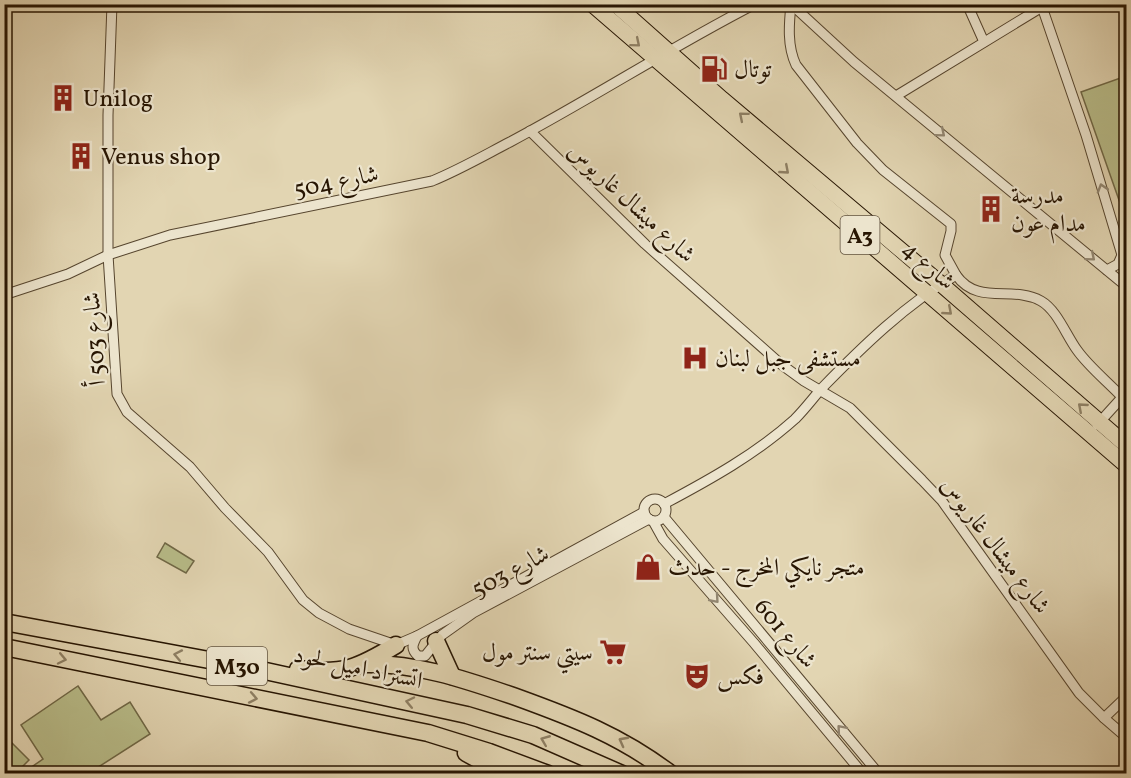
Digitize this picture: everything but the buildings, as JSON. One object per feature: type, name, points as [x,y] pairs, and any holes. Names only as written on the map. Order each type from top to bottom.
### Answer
[{"type":"highway","name":"شارع 4","points":[[592,4],[662,56],[941,284],[1095,428],[1126,465]]},
{"type":"highway","name":"شارع 4","points":[[615,4],[662,56],[927,293],[1095,428],[1126,445]]},
{"type":"highway","name":"اتستراد اميل لحود","points":[[4,622],[252,669],[467,715],[533,735],[622,774]]},
{"type":"highway","points":[[436,641],[452,676]]},
{"type":"highway","points":[[365,664],[396,645]]},
{"type":"highway","name":"M30","points":[[4,647],[428,733],[548,774]]},
{"type":"highway","points":[[252,669],[333,671],[365,664],[400,665],[452,676],[592,726],[631,746],[658,768],[672,774]]},
{"type":"highway","points":[[428,733],[505,774]]},
{"type":"street","name":"شارع 503 أ","points":[[112,4],[108,115],[108,255],[117,394],[120,404],[190,467],[225,508],[268,552],[303,600],[319,613],[348,629],[396,645]]},
{"type":"street","name":"شارع 504","points":[[4,295],[68,274],[108,255],[170,235],[425,183],[462,167],[530,131],[755,4]]},
{"type":"street","points":[[794,7],[808,4]]},
{"type":"street","points":[[967,4],[984,42]]},
{"type":"street","points":[[896,96],[1041,6],[1086,135],[1124,259],[1107,270]]},
{"type":"street","points":[[794,7],[854,62],[1126,286]]},
{"type":"street","points":[[794,7],[789,24],[791,50],[796,65],[857,143],[883,170],[951,224],[945,255],[963,285],[971,290],[988,294],[1019,294],[1038,299],[1047,305],[1078,352],[1124,395],[1095,428]]},
{"type":"street","name":"شارع ميشال غاريوس","points":[[530,131],[603,204],[782,365],[857,413],[942,501],[1074,686],[1104,718],[1126,737]]},
{"type":"street","points":[[664,504],[718,475],[754,452],[796,417],[820,390],[874,338],[927,293],[956,275]]},
{"type":"street","points":[[658,500],[664,504],[666,508],[664,516],[657,521],[649,518],[646,504],[658,500]]},
{"type":"street","name":"شارع 601","points":[[664,516],[879,774]]},
{"type":"street","name":"شارع 503","points":[[417,636],[412,648],[418,656],[425,656],[436,641],[451,627],[473,613],[649,518]]},
{"type":"street","name":"شارع 503","points":[[396,645],[649,518]]},
{"type":"street","name":"شارع 601","points":[[649,518],[663,539],[754,643],[863,774]]},
{"type":"street","points":[[1104,718],[1126,697]]},
{"type":"green space","points":[[1126,76],[1126,220],[1081,92]]},
{"type":"green space","points":[[165,543],[194,561],[186,573],[157,557]]},
{"type":"green space","points":[[78,686],[101,720],[130,702],[150,734],[89,773],[23,773],[43,759],[21,725]]},
{"type":"green space","points":[[9,740],[29,760],[16,773],[5,773],[5,745]]},
{"type":"place","name":"توتال","points":[[714,69]]},
{"type":"place","name":"Unilog","points":[[63,98]]},
{"type":"place","name":"Venus shop","points":[[81,156]]},
{"type":"place","name":"مدرسة مدام عون","points":[[991,209]]},
{"type":"place","name":"مستشفى جبل لبنان","points":[[695,358]]},
{"type":"place","name":"متجر نايكي المخرج - حدث","points":[[648,567]]},
{"type":"place","name":"سيتي سنتر مول","points":[[613,652]]},
{"type":"place","name":"فكس","points":[[697,676]]}]
